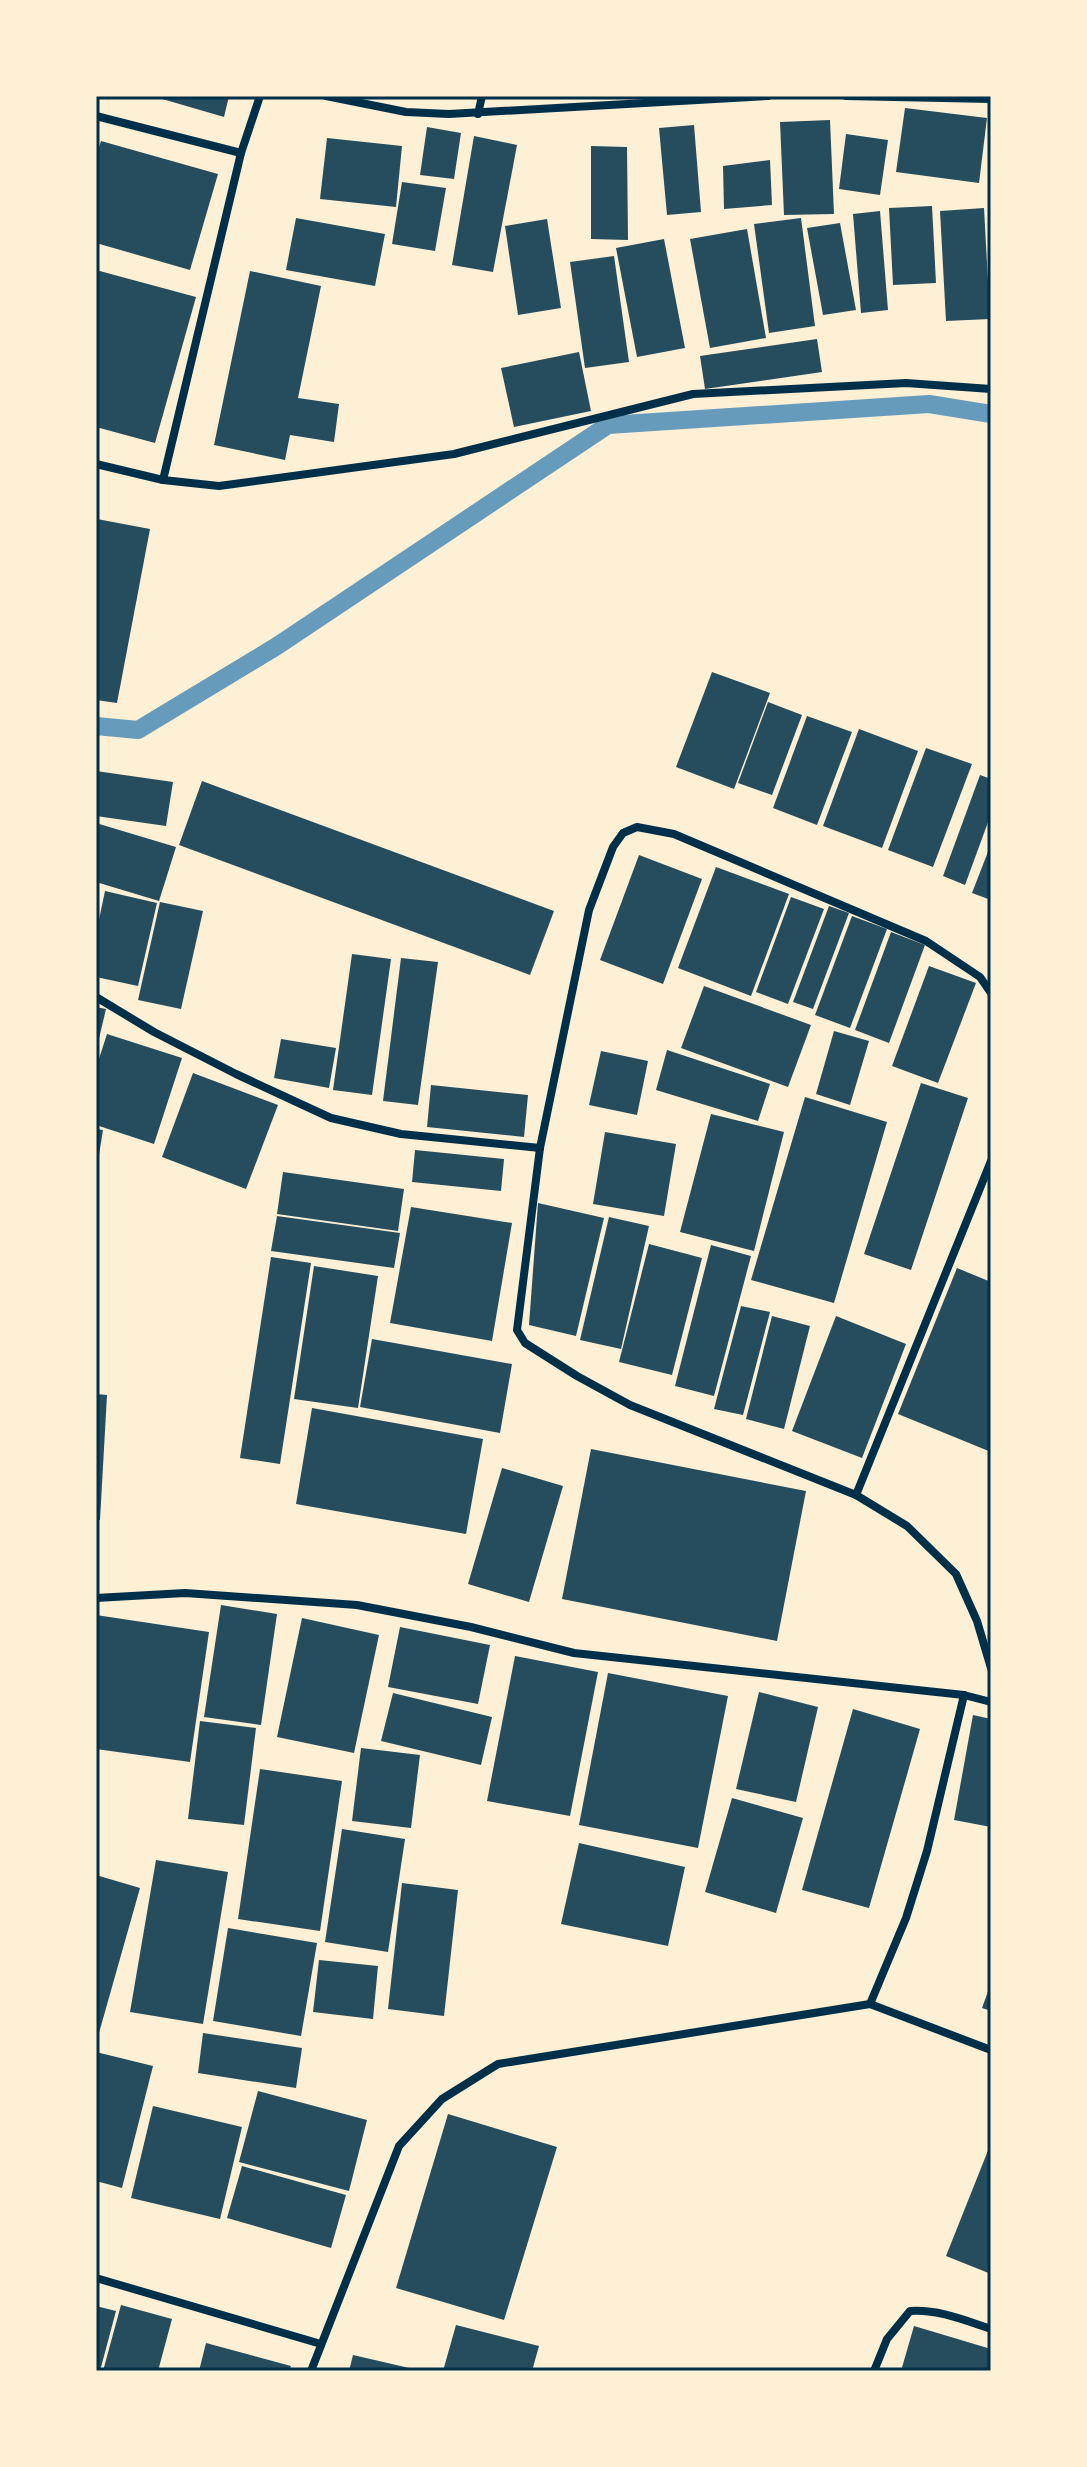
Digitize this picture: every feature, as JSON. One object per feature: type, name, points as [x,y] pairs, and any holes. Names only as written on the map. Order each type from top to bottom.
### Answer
[{"type":"street","points":[[163,480],[241,153],[260,96]]},
{"type":"street","points":[[326,96],[406,112],[478,114],[768,96]]},
{"type":"street","points":[[478,114],[482,96]]},
{"type":"street","points":[[846,96],[991,99]]},
{"type":"street","points":[[96,116],[241,153]]},
{"type":"street","points":[[96,464],[163,480],[219,486],[454,454],[693,394],[906,383],[991,389]]},
{"type":"street","points":[[991,993],[980,977],[926,941],[674,834],[637,827],[623,833],[613,847],[589,910],[540,1148],[517,1330],[525,1343],[630,1405],[856,1495],[907,1526],[956,1574],[977,1621],[991,1668]]},
{"type":"street","points":[[96,997],[154,1032],[331,1118],[401,1134],[540,1148]]},
{"type":"street","points":[[856,1495],[991,1161]]},
{"type":"street","points":[[96,1598],[185,1593],[357,1605],[471,1627],[574,1653],[964,1695],[991,1702]]},
{"type":"street","points":[[870,2004],[906,1918],[927,1851],[964,1695]]},
{"type":"street","points":[[311,2371],[399,2146],[442,2099],[498,2064],[870,2004],[991,2050]]},
{"type":"street","points":[[96,2278],[321,2344]]},
{"type":"street","points":[[874,2371],[887,2339],[910,2311],[926,2310],[991,2329]]},
{"type":"building","points":[[152,96],[229,96],[224,117]]},
{"type":"building","points":[[905,108],[987,118],[979,183],[896,172]]},
{"type":"building","points":[[830,120],[834,214],[784,215],[780,122]]},
{"type":"building","points":[[694,125],[701,212],[667,215],[659,128]]},
{"type":"building","points":[[427,127],[461,133],[454,179],[420,175]]},
{"type":"building","points":[[846,134],[888,140],[880,195],[839,189]]},
{"type":"building","points":[[474,136],[517,145],[493,272],[452,265]]},
{"type":"building","points":[[327,138],[402,146],[396,207],[320,199]]},
{"type":"building","points":[[101,141],[218,174],[190,270],[96,243],[96,157]]},
{"type":"building","points":[[591,146],[627,147],[628,240],[591,239]]},
{"type":"building","points":[[770,160],[772,205],[724,209],[723,166]]},
{"type":"building","points":[[402,182],[446,188],[435,251],[392,244]]},
{"type":"building","points":[[932,206],[936,283],[893,285],[889,208]]},
{"type":"building","points":[[984,208],[990,319],[946,321],[940,211]]},
{"type":"building","points":[[880,211],[888,310],[861,313],[853,214]]},
{"type":"building","points":[[296,218],[385,234],[375,286],[286,270]]},
{"type":"building","points":[[801,218],[815,326],[769,333],[754,224]]},
{"type":"building","points":[[547,219],[561,308],[518,315],[505,226]]},
{"type":"building","points":[[840,223],[856,310],[823,315],[807,228]]},
{"type":"building","points":[[747,229],[766,338],[710,348],[690,239]]},
{"type":"building","points":[[664,239],[685,348],[637,357],[616,248]]},
{"type":"building","points":[[614,256],[629,362],[585,368],[570,262]]},
{"type":"building","points":[[96,270],[196,297],[155,443],[96,427]]},
{"type":"building","points":[[250,271],[321,286],[298,398],[339,404],[334,442],[290,435],[285,460],[214,445]]},
{"type":"building","points":[[817,339],[822,372],[705,389],[700,356]]},
{"type":"building","points":[[579,352],[591,411],[514,427],[501,368]]},
{"type":"building","points":[[97,519],[150,529],[117,703],[96,700]]},
{"type":"building","points":[[712,672],[770,693],[734,789],[676,767]]},
{"type":"building","points":[[768,702],[802,715],[772,795],[738,783]]},
{"type":"building","points":[[807,716],[852,732],[817,825],[773,808]]},
{"type":"building","points":[[859,729],[918,751],[882,848],[823,826]]},
{"type":"building","points":[[926,748],[972,764],[933,867],[888,850]]},
{"type":"building","points":[[96,771],[173,782],[166,826],[96,816]]},
{"type":"building","points":[[980,775],[991,779],[991,814],[965,885],[943,876]]},
{"type":"building","points":[[202,781],[554,911],[530,975],[179,845]]},
{"type":"building","points":[[96,823],[176,847],[159,901],[96,882]]},
{"type":"building","points":[[991,844],[991,900],[972,893]]},
{"type":"building","points":[[639,855],[702,879],[663,984],[600,960]]},
{"type":"building","points":[[716,867],[789,894],[751,996],[678,968]]},
{"type":"building","points":[[105,891],[157,903],[138,986],[96,977],[96,934]]},
{"type":"building","points":[[791,897],[824,909],[788,1004],[756,992]]},
{"type":"building","points":[[160,902],[203,911],[181,1009],[138,1000]]},
{"type":"building","points":[[829,906],[849,913],[813,1009],[793,1002]]},
{"type":"building","points":[[852,916],[887,929],[850,1028],[815,1015]]},
{"type":"building","points":[[891,932],[925,945],[889,1043],[855,1030]]},
{"type":"building","points":[[352,954],[391,959],[372,1095],[333,1090]]},
{"type":"building","points":[[401,958],[438,962],[418,1105],[383,1101]]},
{"type":"building","points":[[929,966],[976,983],[938,1083],[892,1066]]},
{"type":"building","points":[[704,986],[811,1025],[788,1087],[681,1048]]},
{"type":"building","points":[[96,1007],[106,1009],[97,1047],[96,1047]]},
{"type":"building","points":[[834,1031],[869,1041],[850,1105],[816,1094]]},
{"type":"building","points":[[107,1034],[182,1058],[154,1144],[96,1125],[96,1068]]},
{"type":"building","points":[[281,1039],[336,1048],[329,1088],[274,1078]]},
{"type":"building","points":[[667,1050],[770,1084],[758,1121],[656,1090]]},
{"type":"building","points":[[601,1051],[648,1061],[637,1115],[589,1105]]},
{"type":"building","points":[[193,1073],[278,1105],[246,1189],[162,1157]]},
{"type":"building","points":[[921,1083],[968,1098],[911,1270],[864,1254]]},
{"type":"building","points":[[431,1085],[528,1095],[524,1137],[427,1127]]},
{"type":"building","points":[[805,1097],[887,1122],[834,1303],[751,1280]]},
{"type":"building","points":[[711,1114],[784,1132],[754,1251],[680,1232]]},
{"type":"building","points":[[96,1129],[103,1130],[98,1161],[96,1160]]},
{"type":"building","points":[[605,1132],[676,1144],[664,1216],[593,1204]]},
{"type":"building","points":[[415,1150],[504,1159],[501,1191],[412,1182]]},
{"type":"building","points":[[283,1172],[404,1189],[398,1231],[277,1214]]},
{"type":"building","points":[[538,1203],[604,1218],[576,1336],[529,1325]]},
{"type":"building","points":[[411,1207],[512,1223],[492,1341],[390,1323]]},
{"type":"building","points":[[277,1216],[400,1233],[394,1268],[271,1251]]},
{"type":"building","points":[[609,1217],[649,1226],[621,1349],[580,1340]]},
{"type":"building","points":[[649,1244],[702,1258],[672,1375],[619,1362]]},
{"type":"building","points":[[711,1245],[751,1256],[714,1396],[675,1386]]},
{"type":"building","points":[[271,1257],[311,1263],[280,1464],[240,1458]]},
{"type":"building","points":[[314,1266],[378,1276],[358,1408],[294,1399]]},
{"type":"building","points":[[957,1268],[991,1282],[991,1452],[898,1414]]},
{"type":"building","points":[[741,1306],[770,1312],[743,1415],[714,1409]]},
{"type":"building","points":[[772,1316],[810,1326],[784,1429],[746,1419]]},
{"type":"building","points":[[836,1316],[906,1344],[862,1458],[792,1431]]},
{"type":"building","points":[[372,1339],[512,1364],[500,1433],[360,1407]]},
{"type":"building","points":[[96,1394],[107,1395],[100,1520],[96,1520]]},
{"type":"building","points":[[312,1408],[483,1439],[466,1534],[296,1504]]},
{"type":"building","points":[[591,1449],[806,1491],[777,1641],[562,1599]]},
{"type":"building","points":[[502,1468],[563,1486],[529,1602],[468,1584]]},
{"type":"building","points":[[221,1605],[277,1614],[261,1725],[204,1717]]},
{"type":"building","points":[[96,1615],[209,1632],[190,1762],[96,1749]]},
{"type":"building","points":[[302,1618],[379,1635],[354,1753],[277,1737]]},
{"type":"building","points":[[400,1627],[490,1645],[478,1704],[388,1687]]},
{"type":"building","points":[[515,1656],[598,1672],[570,1816],[487,1801]]},
{"type":"building","points":[[608,1673],[728,1696],[698,1848],[579,1825]]},
{"type":"building","points":[[759,1692],[818,1707],[796,1802],[736,1789]]},
{"type":"building","points":[[393,1693],[492,1717],[481,1765],[381,1741]]},
{"type":"building","points":[[853,1709],[920,1729],[869,1908],[802,1890]]},
{"type":"building","points":[[973,1715],[991,1719],[991,1827],[954,1820]]},
{"type":"building","points":[[200,1721],[256,1728],[244,1825],[188,1819]]},
{"type":"building","points":[[361,1748],[420,1755],[411,1828],[352,1821]]},
{"type":"building","points":[[260,1769],[342,1781],[320,1931],[238,1919]]},
{"type":"building","points":[[732,1798],[803,1818],[776,1913],[705,1892]]},
{"type":"building","points":[[342,1829],[405,1839],[388,1952],[325,1942]]},
{"type":"building","points":[[579,1843],[685,1867],[668,1946],[561,1924]]},
{"type":"building","points":[[156,1860],[228,1872],[203,2024],[130,2012]]},
{"type":"building","points":[[96,1875],[140,1888],[97,2040],[96,2040]]},
{"type":"building","points":[[402,1883],[458,1890],[444,2016],[388,2009]]},
{"type":"building","points":[[228,1928],[317,1943],[301,2036],[213,2021]]},
{"type":"building","points":[[319,1960],[378,1966],[373,2019],[313,2012]]},
{"type":"building","points":[[991,1983],[991,2011],[982,2008]]},
{"type":"building","points":[[203,2033],[302,2048],[296,2088],[198,2073]]},
{"type":"building","points":[[96,2052],[153,2066],[122,2188],[96,2181]]},
{"type":"building","points":[[258,2091],[367,2120],[349,2191],[239,2162]]},
{"type":"building","points":[[153,2106],[242,2127],[220,2219],[131,2198]]},
{"type":"building","points":[[448,2114],[557,2147],[504,2320],[396,2288]]},
{"type":"building","points":[[991,2143],[991,2274],[946,2256]]},
{"type":"building","points":[[242,2166],[346,2195],[331,2248],[227,2218]]},
{"type":"building","points":[[121,2305],[172,2319],[158,2371],[103,2371]]},
{"type":"building","points":[[96,2306],[116,2311],[100,2371],[96,2371]]},
{"type":"building","points":[[456,2325],[539,2346],[532,2371],[443,2371]]},
{"type":"building","points":[[914,2326],[991,2349],[991,2371],[901,2371]]},
{"type":"building","points":[[206,2343],[291,2366],[289,2371],[199,2371]]},
{"type":"building","points":[[353,2355],[418,2370],[418,2371],[349,2371]]},
{"type":"waterway","points":[[96,726],[138,730],[277,646],[608,425],[929,404],[991,414]]}]
